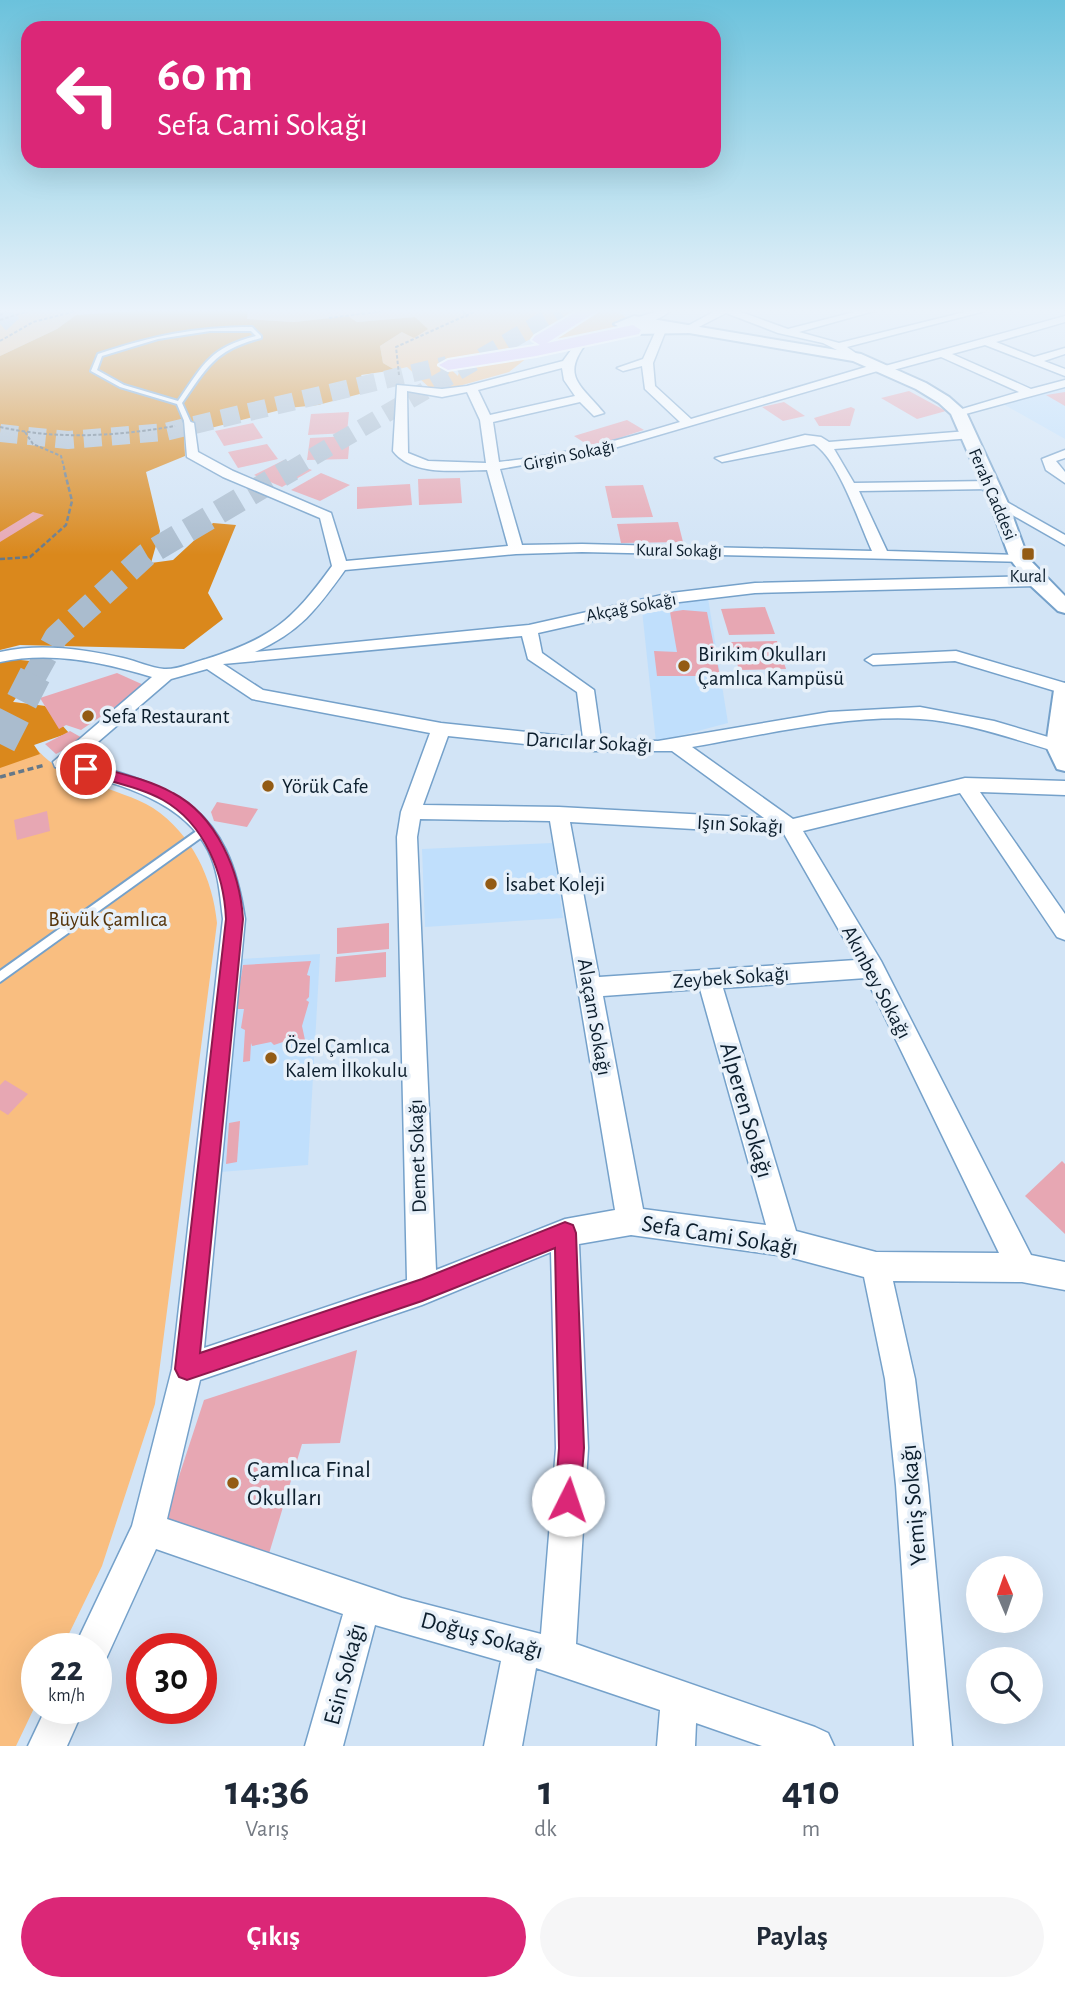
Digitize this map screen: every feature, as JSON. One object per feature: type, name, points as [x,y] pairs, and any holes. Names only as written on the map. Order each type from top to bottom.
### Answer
[{"type":"street","name":"Girgin Sokağı","points":[[401,392],[401,454],[428,464],[494,468],[589,453],[797,392]]},
{"type":"street","points":[[473,392],[486,420],[494,468],[516,550]]},
{"type":"street","points":[[577,392],[598,413]]},
{"type":"street","points":[[655,392],[689,423]]},
{"type":"street","points":[[930,392],[958,412],[1027,392]]},
{"type":"street","points":[[486,420],[583,398]]},
{"type":"street","name":"Ferah Caddesi","points":[[958,412],[998,501],[1019,559],[1037,582],[1062,600]]},
{"type":"street","points":[[62,762],[165,675],[219,662],[272,636],[310,608],[340,566],[326,516],[228,474],[192,454],[188,423]]},
{"type":"street","points":[[826,446],[968,435]]},
{"type":"street","points":[[722,458],[805,439],[817,440],[826,446],[850,487],[881,555]]},
{"type":"street","points":[[1065,454],[1049,459],[1051,467],[1065,479]]},
{"type":"street","points":[[850,487],[990,485]]},
{"type":"street","points":[[998,501],[1065,541]]},
{"type":"street","name":"Kural Sokağı","points":[[340,566],[516,550],[596,548],[1019,559]]},
{"type":"street","name":"Akçağ Sokağı","points":[[219,662],[529,630],[671,598],[755,588],[1037,582]]},
{"type":"street","points":[[529,630],[534,655],[585,690],[593,745]]},
{"type":"street","points":[[0,657],[18,652],[110,659],[165,675]]},
{"type":"street","points":[[873,660],[956,656],[1065,698],[1063,752]]},
{"type":"street","name":"Darıcılar Sokağı","points":[[219,662],[258,695],[442,729],[593,745],[658,747],[829,718],[920,713],[994,727],[1063,752]]},
{"type":"street","name":"Demet Sokağı","points":[[422,1290],[407,837],[411,812],[442,729]]},
{"type":"street","name":"Akınbey Sokağı","points":[[675,744],[790,827],[873,968],[957,1144],[1021,1268]]},
{"type":"street","points":[[62,762],[167,796],[188,810],[205,830],[226,870],[233,893],[234,919],[187,1369],[148,1529],[99,1633]]},
{"type":"street","points":[[965,785],[1065,931]]},
{"type":"street","name":"Işın Sokağı","points":[[411,812],[559,814],[790,827],[965,785],[1065,788]]},
{"type":"street","name":"Alaçam Sokağı","points":[[559,814],[631,1221]]},
{"type":"street","name":"Zeybek Sokağı","points":[[590,988],[873,968]]},
{"type":"street","name":"Alperen Sokağı","points":[[709,979],[785,1242]]},
{"type":"street","name":"Sefa Cami Sokağı","points":[[187,1369],[422,1290],[565,1233],[631,1221],[785,1242],[876,1266],[1021,1268],[1065,1276]]},
{"type":"street","points":[[556,1655],[572,1448],[565,1233]]},
{"type":"street","name":"Yemiş Sokağı","points":[[876,1266],[900,1379],[912,1485],[933,1746]]},
{"type":"street","name":"Doğuş Sokağı","points":[[148,1529],[363,1602],[521,1649],[556,1655],[815,1746]]},
{"type":"street","name":"Esin Sokağı","points":[[324,1746],[363,1602]]},
{"type":"street","points":[[503,1746],[521,1649]]},
{"type":"street","points":[[676,1746],[678,1696]]},
{"type":"street","points":[[47,1746],[57,1724]]},
{"type":"lane","points":[[144,392],[179,403],[188,423]]},
{"type":"lane","points":[[179,403],[187,392]]},
{"type":"lane","points":[[0,977],[205,830]]},
{"type":"path","points":[[0,427],[25,432],[143,431],[188,423]]},
{"type":"path","points":[[0,559],[30,557],[50,542],[66,525],[72,501],[61,456],[33,444],[25,432]]},
{"type":"path","points":[[0,777],[62,762]]},
{"type":"shaded area","points":[[0,392],[365,392],[318,405],[288,408],[184,435],[185,456],[146,472],[160,531],[151,563],[173,560],[213,523],[236,525],[208,593],[223,619],[184,649],[20,645],[0,650]]},
{"type":"shaded area","points":[[1043,392],[1065,392],[1065,439],[1003,404]]},
{"type":"shaded area","name":"Birikim Okulları Çamlıca Kampüsü","points":[[708,598],[728,723],[656,742],[642,610]]},
{"type":"shaded area","points":[[10,659],[41,662],[13,702],[45,706],[69,733],[34,745],[40,754],[0,768],[0,662]]},
{"type":"shaded area","name":"İsabet Koleji","points":[[552,843],[563,918],[425,927],[422,849]]},
{"type":"shaded area","name":"Özel Çamlıca Kalem İlkokulu","points":[[320,954],[308,1165],[220,1172],[240,959]]},
{"type":"green space","name":"Büyük Çamlıca","points":[[0,662],[41,662],[13,702],[45,706],[34,746],[60,768],[139,801],[167,819],[179,831],[198,859],[211,890],[217,923],[155,1404],[102,1566],[69,1633],[21,1633],[21,1724],[26,1724],[16,1746],[0,1746]]},
{"type":"building","points":[[912,392],[946,411],[917,419],[881,398]]},
{"type":"building","points":[[1065,392],[1065,406],[1046,395]]},
{"type":"building","points":[[784,402],[805,416],[783,421],[762,407]]},
{"type":"building","points":[[851,407],[855,409],[850,426],[819,426],[814,418]]},
{"type":"building","points":[[349,412],[347,433],[308,435],[311,414]]},
{"type":"building","points":[[627,420],[644,430],[591,447],[574,436]]},
{"type":"building","points":[[253,423],[263,438],[224,446],[215,431]]},
{"type":"building","points":[[350,436],[348,459],[307,460],[310,438]]},
{"type":"building","points":[[267,444],[278,459],[238,468],[228,452]]},
{"type":"building","points":[[284,460],[312,470],[282,487],[254,475]]},
{"type":"building","points":[[321,473],[350,485],[320,501],[291,490]]},
{"type":"building","points":[[460,478],[462,503],[419,505],[418,479]]},
{"type":"building","points":[[410,484],[412,505],[357,509],[357,487]]},
{"type":"building","points":[[643,485],[653,517],[612,518],[605,486]]},
{"type":"building","points":[[33,512],[44,515],[0,542],[0,532]]},
{"type":"building","points":[[678,522],[683,542],[621,543],[617,524]]},
{"type":"building","points":[[765,607],[775,634],[729,635],[721,609]]},
{"type":"building","points":[[670,612],[707,612],[720,676],[657,676],[654,651],[677,652]]},
{"type":"building","points":[[777,641],[786,669],[739,670],[731,642]]},
{"type":"building","points":[[117,673],[146,686],[81,730],[66,725],[59,729],[40,698]]},
{"type":"building","points":[[70,731],[84,739],[56,754],[45,744]]},
{"type":"building","points":[[217,802],[258,809],[247,827],[214,821],[211,812]]},
{"type":"building","points":[[47,811],[50,831],[17,840],[14,820]]},
{"type":"building","points":[[389,923],[389,949],[337,954],[337,928]]},
{"type":"building","points":[[386,952],[386,977],[335,982],[336,957]]},
{"type":"building","points":[[311,961],[307,975],[310,976],[309,997],[306,1000],[309,1002],[302,1026],[305,1040],[303,1043],[286,1041],[274,1045],[271,1042],[252,1046],[251,1043],[250,1061],[243,1062],[245,1030],[241,1028],[244,1009],[236,1009],[243,965]]},
{"type":"building","points":[[5,1080],[28,1094],[8,1115],[0,1110],[0,1085]]},
{"type":"building","points":[[240,1121],[237,1162],[226,1164],[229,1123]]},
{"type":"building","points":[[1062,1161],[1065,1164],[1065,1234],[1025,1196]]},
{"type":"building","name":"Çamlıca Final Okulları","points":[[357,1350],[340,1443],[302,1444],[268,1557],[164,1522],[204,1400]]},
{"type":"tunnel","points":[[0,433],[68,440],[165,432],[331,392]]},
{"type":"tunnel","points":[[289,471],[422,392]]},
{"type":"tunnel","points":[[34,677],[56,637],[146,555],[292,469]]},
{"type":"tunnel","points":[[0,744],[35,675]]},
{"type":"place","name":"Kural","points":[[1028,554]]},
{"type":"place","name":"Birikim Okulları Çamlıca Kampüsü","points":[[684,666]]},
{"type":"place","name":"Sefa Restaurant","points":[[88,716]]},
{"type":"place","name":"Yörük Cafe","points":[[268,786]]},
{"type":"place","name":"İsabet Koleji","points":[[491,884]]},
{"type":"place","name":"Özel Çamlıca Kalem İlkokulu","points":[[271,1058]]},
{"type":"place","name":"Çamlıca Final Okulları","points":[[233,1483]]},
{"type":"route","points":[[86,769],[135,783],[167,796],[188,810],[219,851],[233,893],[234,919],[187,1369],[422,1290],[565,1233],[572,1448],[568,1500]]}]
